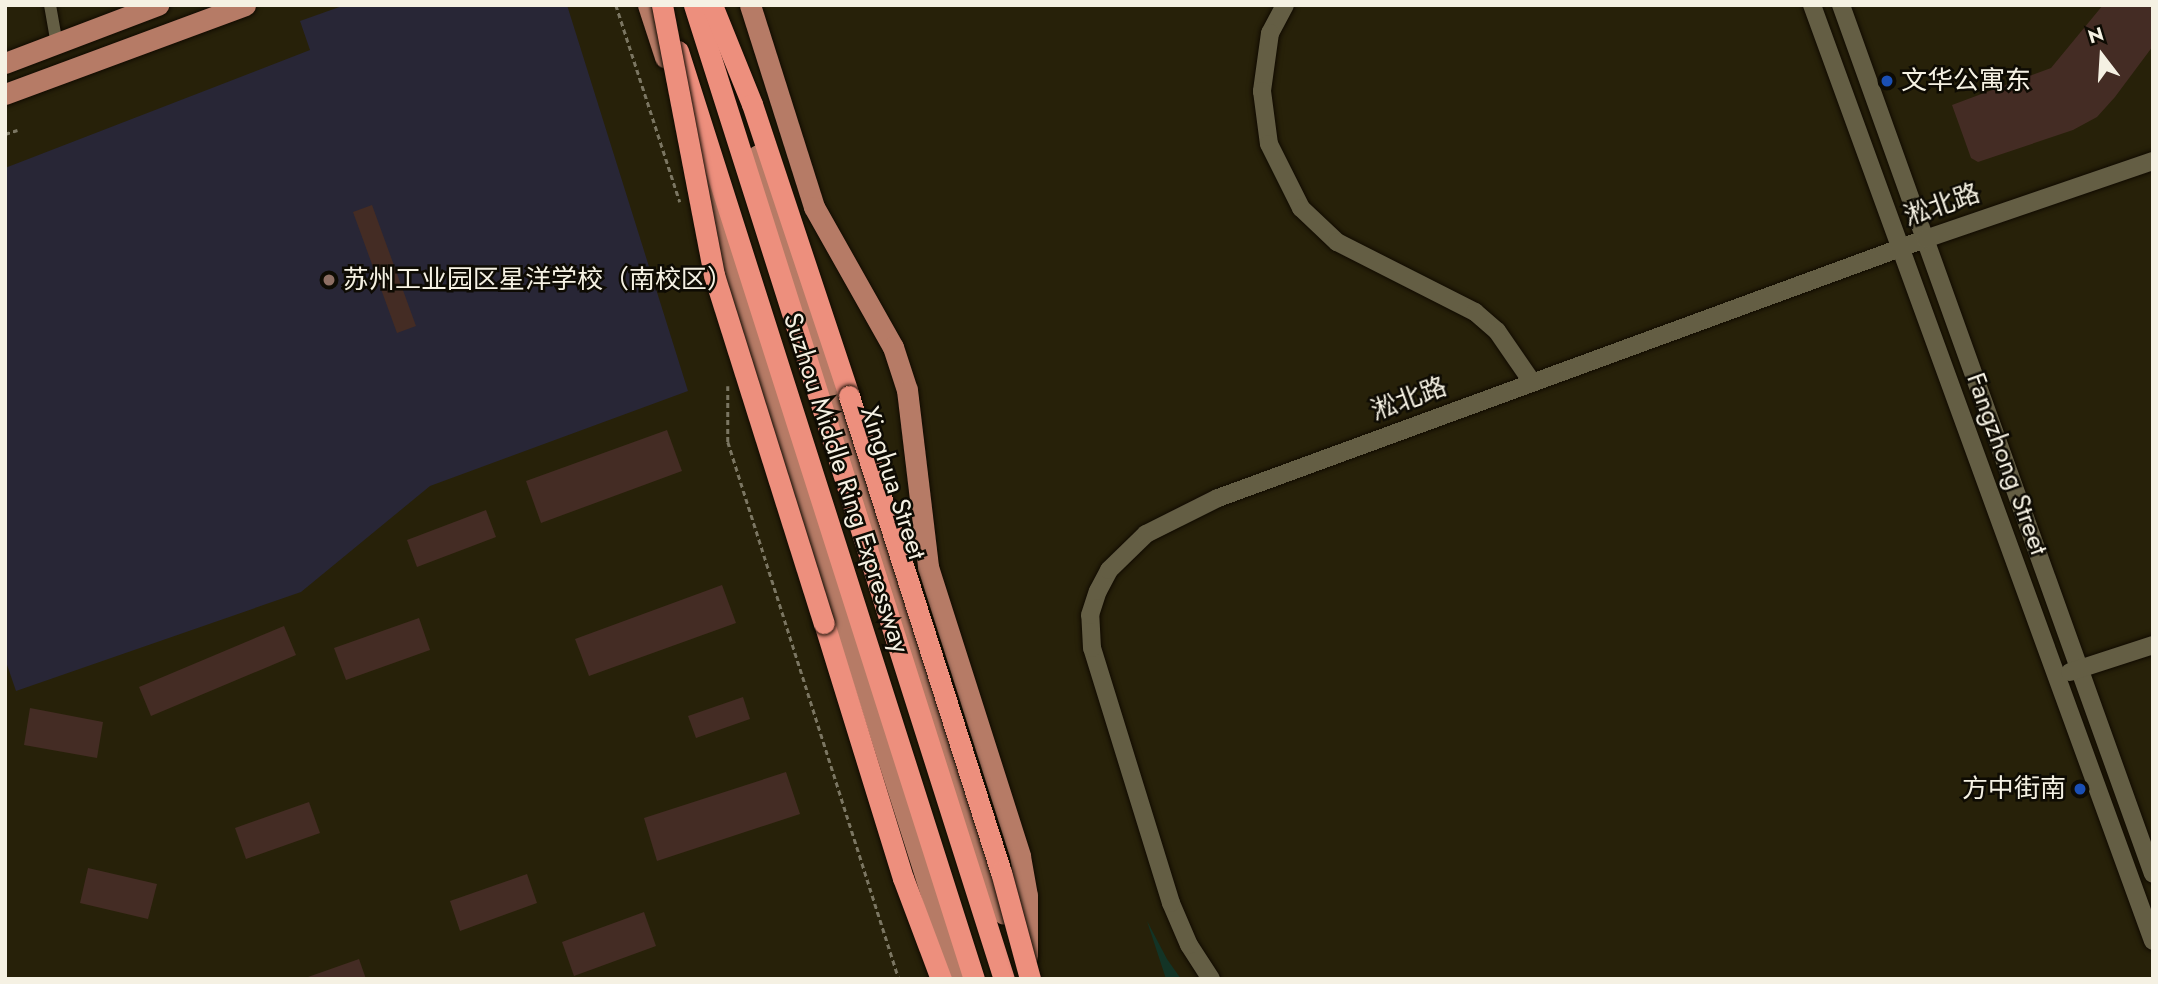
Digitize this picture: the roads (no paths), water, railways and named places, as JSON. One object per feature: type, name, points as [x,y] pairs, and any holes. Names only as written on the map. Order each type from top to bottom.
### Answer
[{"type":"highway","points":[[663,5],[714,275],[903,878],[942,979]]},
{"type":"highway","name":"Suzhou Middle Ring Expressway","points":[[663,5],[974,979]]},
{"type":"highway","name":"Suzhou Middle Ring Expressway","points":[[694,5],[1004,979]]},
{"type":"highway","points":[[711,5],[752,104],[849,396],[1001,872],[1027,979]]},
{"type":"main road","points":[[5,62],[158,5]]},
{"type":"main road","points":[[5,94],[245,5]]},
{"type":"main road","points":[[648,5],[958,979]]},
{"type":"main road","name":"Xinghua Street","points":[[711,5],[1027,979]]},
{"type":"main road","points":[[750,5],[814,207],[893,346],[907,390],[928,567],[1025,876],[1027,979]]},
{"type":"street","points":[[50,5],[57,43]]},
{"type":"street","points":[[1285,5],[1270,33],[1262,91],[1269,144],[1301,208],[1337,242],[1475,312],[1497,331],[1532,382]]},
{"type":"street","name":"Fangzhong Street","points":[[1812,5],[2153,941]]},
{"type":"street","name":"Fangzhong Street","points":[[1841,5],[2153,874]]},
{"type":"street","name":"淞北路","points":[[1210,979],[1189,945],[1171,903],[1092,648],[1090,615],[1109,570],[1146,534],[1173,517],[1532,382],[1925,239],[2153,161]]},
{"type":"street","points":[[2056,675],[2153,645]]},
{"type":"place","name":"文华公寓东","points":[[1887,81]]},
{"type":"place","name":"苏州工业园区星洋学校（南校区）","points":[[329,280]]},
{"type":"place","name":"方中街南","points":[[2080,789]]}]
